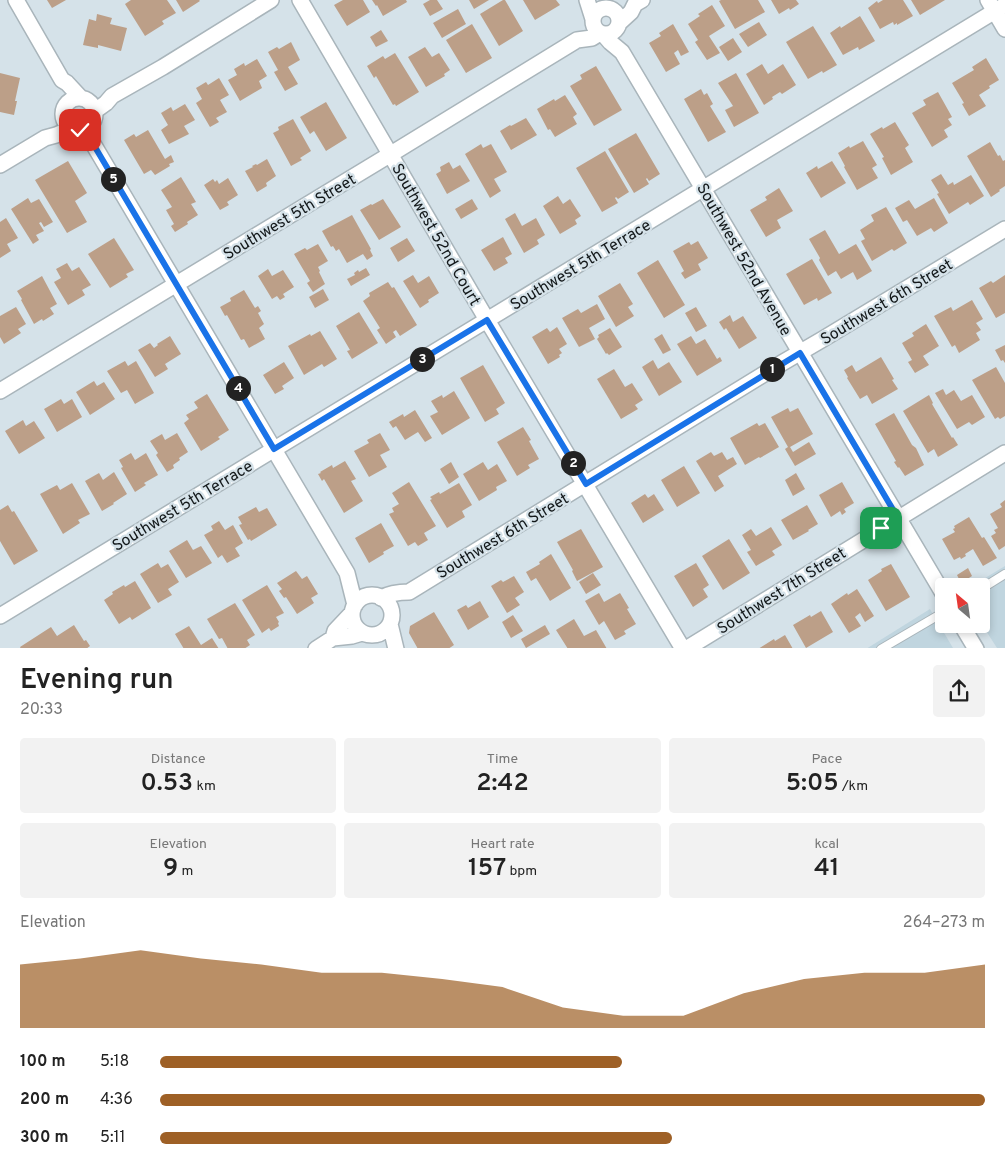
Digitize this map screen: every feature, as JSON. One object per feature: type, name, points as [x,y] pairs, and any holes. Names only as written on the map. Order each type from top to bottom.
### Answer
[{"type":"street","points":[[16,0],[62,80],[88,103],[93,121],[90,126],[80,130],[69,120]]},
{"type":"street","points":[[88,103],[94,98],[112,96],[163,67],[270,0]]},
{"type":"street","name":"Southwest 52nd Court","points":[[300,0],[487,320],[684,648]]},
{"type":"street","name":"Southwest 52nd Avenue","points":[[587,0],[597,27],[622,52],[935,580]]},
{"type":"street","name":"Southwest 5th Street","points":[[597,27],[612,33],[639,2]]},
{"type":"street","name":"Southwest 5th Street","points":[[0,391],[577,40],[592,38],[597,27],[594,15],[606,6],[639,2]]},
{"type":"street","points":[[996,5],[1005,29]]},
{"type":"street","name":"Southwest 5th Terrace","points":[[0,616],[704,188],[996,5]]},
{"type":"street","points":[[606,6],[616,13],[619,24]]},
{"type":"street","name":"Southwest 52nd Avenue","points":[[619,24],[623,44],[622,52]]},
{"type":"street","points":[[62,80],[62,95],[69,120],[81,136],[92,142],[347,573],[353,609],[352,618],[355,627],[385,648]]},
{"type":"street","points":[[0,165],[45,138],[56,135],[69,120],[70,100],[75,98],[88,103]]},
{"type":"street","points":[[90,126],[93,134],[92,142]]},
{"type":"street","name":"Southwest 6th Street","points":[[377,596],[409,592],[1005,229]]},
{"type":"street","name":"Southwest 7th Street","points":[[684,648],[1005,453]]},
{"type":"street","points":[[347,573],[389,605],[396,648]]},
{"type":"street","name":"Southwest 6th Street","points":[[391,620],[409,592]]},
{"type":"street","points":[[333,638],[335,631],[362,598],[377,596]]},
{"type":"street","points":[[316,648],[333,638],[382,633],[391,620]]},
{"type":"street","points":[[967,633],[976,648]]},
{"type":"lane","points":[[990,583],[1005,574]]},
{"type":"lane","points":[[882,648],[935,617]]},
{"type":"shaded area","points":[[1005,566],[1005,648],[997,648],[987,633],[990,633],[990,578],[985,578]]},
{"type":"shaded area","points":[[930,609],[935,617],[935,633],[944,633],[953,648],[868,648]]},
{"type":"building","points":[[47,0],[66,0],[52,8]]},
{"type":"building","points":[[131,0],[167,0],[176,13],[162,21],[164,24],[145,36],[125,4]]},
{"type":"building","points":[[176,0],[199,0],[200,1],[183,12]]},
{"type":"building","points":[[343,0],[363,0],[370,12],[347,26],[334,5]]},
{"type":"building","points":[[372,0],[406,0],[407,2],[383,16]]},
{"type":"building","points":[[430,0],[437,0],[443,9],[430,16],[423,4]]},
{"type":"building","points":[[469,0],[489,0],[474,9]]},
{"type":"building","points":[[505,0],[523,31],[499,46],[480,14]]},
{"type":"building","points":[[523,0],[556,0],[560,5],[535,20]]},
{"type":"building","points":[[758,0],[765,12],[735,29],[719,1]]},
{"type":"building","points":[[771,0],[796,0],[799,4],[779,14]]},
{"type":"building","points":[[883,0],[903,0],[913,16],[897,25],[897,23],[894,25],[893,22],[880,29],[868,8],[877,1],[878,3]]},
{"type":"building","points":[[911,0],[945,0],[920,15]]},
{"type":"building","points":[[712,5],[725,26],[709,36],[720,53],[707,60],[695,42],[698,40],[688,24],[700,16],[698,14]]},
{"type":"building","points":[[458,9],[466,24],[442,38],[433,23]]},
{"type":"building","points":[[97,14],[112,18],[110,24],[127,28],[121,51],[98,45],[98,48],[83,45],[89,19],[96,21]]},
{"type":"building","points":[[860,16],[875,41],[859,50],[858,47],[843,55],[830,33]]},
{"type":"building","points":[[759,22],[767,35],[748,47],[739,34]]},
{"type":"building","points":[[472,24],[492,58],[466,73],[446,40]]},
{"type":"building","points":[[673,24],[689,52],[681,56],[678,50],[674,53],[680,64],[666,72],[649,43],[661,36],[659,33]]},
{"type":"building","points":[[813,26],[837,65],[808,79],[786,42]]},
{"type":"building","points":[[381,30],[388,41],[376,47],[370,37]]},
{"type":"building","points":[[733,38],[742,52],[728,61],[719,47]]},
{"type":"building","points":[[291,42],[300,60],[288,67],[298,84],[285,91],[274,72],[278,70],[268,52],[277,47],[279,49]]},
{"type":"building","points":[[425,47],[432,57],[439,53],[450,70],[444,74],[445,76],[426,87],[408,57]]},
{"type":"building","points":[[395,53],[419,92],[396,106],[395,104],[393,105],[376,76],[374,78],[367,66],[383,56],[385,59]]},
{"type":"building","points":[[986,58],[999,80],[979,95],[986,106],[969,116],[962,104],[964,103],[952,83],[974,70],[972,67]]},
{"type":"building","points":[[257,59],[267,76],[259,81],[262,88],[240,101],[228,80],[237,75],[234,69],[244,63],[245,66]]},
{"type":"building","points":[[762,64],[768,74],[783,64],[796,85],[782,94],[780,92],[772,97],[773,99],[764,105],[746,74]]},
{"type":"building","points":[[596,66],[622,110],[594,126],[570,86],[582,79],[580,75]]},
{"type":"building","points":[[0,73],[20,78],[14,115],[0,112]]},
{"type":"building","points":[[736,73],[759,113],[734,127],[725,110],[733,106],[718,83]]},
{"type":"building","points":[[219,78],[229,95],[220,100],[227,112],[216,118],[219,122],[210,127],[196,103],[202,99],[196,88],[206,82],[208,85]]},
{"type":"building","points":[[701,89],[704,95],[707,93],[713,104],[710,106],[726,132],[708,142],[684,99]]},
{"type":"building","points":[[938,92],[952,117],[948,119],[952,125],[944,130],[948,137],[932,147],[912,113],[926,105],[923,100]]},
{"type":"building","points":[[565,95],[577,114],[573,117],[577,124],[555,137],[550,129],[548,130],[537,109]]},
{"type":"building","points":[[326,102],[347,138],[326,151],[314,131],[310,134],[300,117]]},
{"type":"building","points":[[185,104],[195,120],[184,126],[189,134],[169,144],[161,130],[168,125],[161,113],[171,107],[173,111]]},
{"type":"building","points":[[526,118],[537,135],[511,150],[500,131]]},
{"type":"building","points":[[293,119],[311,151],[300,158],[302,160],[291,166],[273,133],[279,130],[278,127]]},
{"type":"building","points":[[895,122],[909,145],[905,148],[913,162],[891,175],[882,158],[884,157],[870,134]]},
{"type":"building","points":[[148,130],[165,159],[171,155],[174,162],[155,175],[151,170],[144,174],[124,140],[134,134],[136,137]]},
{"type":"building","points":[[636,133],[660,174],[649,181],[647,178],[649,184],[634,193],[608,149]]},
{"type":"building","points":[[863,141],[877,165],[872,168],[878,178],[857,190],[838,153],[849,146],[850,148]]},
{"type":"building","points":[[990,142],[998,156],[1000,155],[1003,161],[1005,160],[1005,186],[991,197],[967,156]]},
{"type":"building","points":[[481,144],[483,148],[491,144],[507,172],[494,179],[501,191],[490,198],[465,154]]},
{"type":"building","points":[[605,151],[629,192],[618,199],[616,197],[618,203],[602,212],[576,168]]},
{"type":"building","points":[[267,159],[276,176],[266,183],[267,186],[257,192],[245,171]]},
{"type":"building","points":[[68,161],[87,193],[75,201],[87,222],[67,233],[35,180]]},
{"type":"building","points":[[832,161],[846,183],[821,198],[806,173],[817,166],[818,169]]},
{"type":"building","points":[[449,162],[453,169],[460,165],[470,181],[447,194],[436,174],[441,171],[440,167]]},
{"type":"building","points":[[941,174],[948,185],[953,182],[954,185],[971,175],[984,196],[970,205],[968,202],[949,214],[931,180]]},
{"type":"building","points":[[181,177],[196,202],[191,204],[198,215],[175,232],[171,226],[174,224],[166,210],[172,207],[161,190]]},
{"type":"building","points":[[228,178],[238,195],[227,202],[229,205],[220,210],[204,185],[213,179],[215,182],[217,180],[219,184]]},
{"type":"building","points":[[779,188],[793,211],[777,220],[781,228],[766,237],[750,210],[767,200],[765,197]]},
{"type":"building","points":[[558,196],[563,204],[570,199],[581,216],[575,220],[577,224],[560,234],[543,206]]},
{"type":"building","points":[[28,198],[31,203],[39,199],[53,222],[44,227],[41,222],[39,223],[44,231],[36,235],[39,240],[33,244],[11,209]]},
{"type":"building","points":[[934,198],[948,223],[934,232],[931,228],[917,236],[907,220],[903,222],[895,208],[909,200],[915,209]]},
{"type":"building","points":[[383,199],[401,227],[379,240],[360,210]]},
{"type":"building","points":[[472,199],[478,209],[461,219],[455,209]]},
{"type":"building","points":[[886,207],[907,243],[894,251],[892,249],[872,261],[861,241],[865,239],[860,230],[874,221],[871,215]]},
{"type":"building","points":[[515,213],[522,226],[536,218],[545,235],[537,240],[539,244],[524,253],[505,219]]},
{"type":"building","points":[[352,215],[373,256],[367,260],[363,254],[347,263],[339,249],[336,251],[333,246],[331,247],[322,231]]},
{"type":"building","points":[[6,218],[18,238],[7,244],[11,251],[0,258],[0,222]]},
{"type":"building","points":[[825,230],[839,254],[856,244],[872,271],[857,280],[853,272],[841,279],[836,271],[828,276],[809,239]]},
{"type":"building","points":[[503,237],[512,254],[505,258],[508,263],[494,271],[481,250]]},
{"type":"building","points":[[114,238],[134,270],[126,274],[128,277],[110,288],[88,254]]},
{"type":"building","points":[[407,238],[415,251],[398,262],[390,248]]},
{"type":"building","points":[[698,241],[708,258],[698,264],[701,270],[685,279],[681,273],[684,271],[673,251],[689,242],[691,245]]},
{"type":"building","points":[[318,244],[328,261],[318,267],[325,284],[313,292],[307,283],[310,281],[294,254]]},
{"type":"building","points":[[812,259],[832,293],[818,301],[817,298],[804,305],[786,274]]},
{"type":"building","points":[[658,260],[685,305],[664,318],[637,273]]},
{"type":"building","points":[[67,263],[72,271],[79,267],[91,285],[82,290],[85,295],[68,305],[54,282],[61,278],[56,269]]},
{"type":"building","points":[[366,268],[370,275],[351,286],[347,279],[355,275],[354,273],[358,270],[359,272]]},
{"type":"building","points":[[268,269],[272,276],[283,270],[294,287],[283,294],[285,297],[280,300],[277,296],[272,299],[258,276]]},
{"type":"building","points":[[413,275],[418,283],[429,276],[439,293],[420,308],[403,281]]},
{"type":"building","points":[[1005,275],[1005,313],[996,318],[979,288],[991,281],[993,283]]},
{"type":"building","points":[[42,276],[57,304],[50,308],[54,314],[34,324],[17,291]]},
{"type":"building","points":[[388,282],[392,288],[394,287],[417,325],[400,336],[396,330],[393,332],[396,337],[386,344],[377,330],[380,328],[363,301],[370,296],[369,293]]},
{"type":"building","points":[[620,283],[633,304],[628,307],[634,316],[616,327],[598,296]]},
{"type":"building","points":[[323,289],[329,300],[315,308],[309,297]]},
{"type":"building","points":[[244,290],[255,308],[258,306],[261,311],[258,313],[264,324],[259,328],[265,339],[249,348],[244,339],[241,340],[227,315],[225,316],[220,307],[231,301],[230,298]]},
{"type":"building","points":[[972,300],[983,319],[976,323],[981,330],[976,333],[980,340],[959,353],[955,345],[952,347],[934,316],[951,307],[953,311]]},
{"type":"building","points":[[597,304],[605,319],[589,328],[595,339],[579,347],[562,318],[578,309],[581,313]]},
{"type":"building","points":[[16,307],[26,324],[18,329],[21,333],[4,344],[0,337],[0,316]]},
{"type":"building","points":[[696,307],[707,326],[696,332],[685,313]]},
{"type":"building","points":[[359,312],[378,343],[352,359],[347,351],[350,350],[336,326]]},
{"type":"building","points":[[730,315],[733,322],[743,316],[757,338],[739,349],[726,328],[724,330],[719,322]]},
{"type":"building","points":[[926,324],[939,346],[923,356],[929,365],[915,373],[908,362],[912,360],[902,343],[914,336],[912,333]]},
{"type":"building","points":[[557,327],[567,344],[559,349],[562,353],[559,355],[560,357],[548,364],[532,337],[547,328],[550,332]]},
{"type":"building","points":[[610,328],[622,347],[609,355],[606,354],[597,339],[598,335]]},
{"type":"building","points":[[320,331],[337,359],[324,367],[322,364],[304,375],[288,346],[310,334],[311,336]]},
{"type":"building","points":[[662,334],[671,350],[663,354],[654,339]]},
{"type":"building","points":[[170,336],[181,354],[165,364],[168,369],[155,377],[138,350],[150,343],[154,348]]},
{"type":"building","points":[[691,336],[696,344],[705,339],[717,359],[720,357],[722,361],[697,376],[677,344]]},
{"type":"building","points":[[1005,345],[1005,363],[1003,360],[1001,361],[995,350]]},
{"type":"building","points":[[881,357],[898,389],[872,404],[867,395],[860,399],[844,370],[852,365],[856,372]]},
{"type":"building","points":[[653,360],[658,369],[669,362],[682,382],[659,396],[642,367]]},
{"type":"building","points":[[125,361],[128,366],[136,361],[154,393],[135,404],[127,390],[121,393],[107,371]]},
{"type":"building","points":[[284,362],[294,378],[282,386],[284,389],[275,394],[263,375]]},
{"type":"building","points":[[483,365],[505,403],[496,409],[499,414],[485,422],[460,378]]},
{"type":"building","points":[[996,367],[1005,383],[1005,416],[1000,419],[998,417],[995,419],[972,380]]},
{"type":"building","points":[[614,369],[625,387],[632,383],[643,400],[635,405],[638,409],[621,419],[597,379]]},
{"type":"building","points":[[94,381],[97,386],[104,382],[115,399],[90,415],[76,392]]},
{"type":"building","points":[[943,389],[946,395],[954,390],[961,401],[972,395],[985,417],[972,425],[969,422],[957,429],[935,393]]},
{"type":"building","points":[[454,391],[470,418],[442,435],[430,416],[438,412],[431,401],[442,395],[443,398]]},
{"type":"building","points":[[207,394],[229,430],[218,437],[220,439],[201,451],[184,423],[189,419],[186,415],[198,408],[194,402]]},
{"type":"building","points":[[929,395],[932,404],[958,445],[938,457],[934,449],[928,453],[903,411]]},
{"type":"building","points":[[61,399],[64,404],[72,399],[82,417],[57,432],[44,409]]},
{"type":"building","points":[[788,408],[790,412],[798,408],[813,434],[790,447],[793,452],[809,442],[816,454],[795,466],[785,449],[788,447],[771,417]]},
{"type":"building","points":[[415,410],[432,438],[425,442],[418,432],[405,440],[396,426],[393,428],[389,422],[403,414],[404,417]]},
{"type":"building","points":[[894,413],[912,445],[916,448],[924,465],[905,476],[894,462],[896,461],[875,424]]},
{"type":"building","points":[[23,420],[26,426],[34,421],[45,438],[19,454],[5,431]]},
{"type":"building","points":[[757,423],[759,426],[765,423],[779,447],[745,465],[730,438]]},
{"type":"building","points":[[523,427],[539,459],[528,465],[530,468],[517,476],[497,442]]},
{"type":"building","points":[[177,433],[188,452],[179,458],[180,460],[173,465],[174,468],[167,472],[150,441],[162,434],[165,440]]},
{"type":"building","points":[[380,433],[390,450],[380,455],[387,467],[369,477],[354,451],[369,443],[367,440]]},
{"type":"building","points":[[711,452],[714,456],[722,452],[727,460],[733,457],[737,464],[718,476],[724,486],[715,492],[696,461]]},
{"type":"building","points":[[131,453],[135,460],[146,453],[158,475],[144,483],[146,485],[135,492],[121,468],[123,467],[119,460]]},
{"type":"building","points":[[345,461],[356,479],[351,481],[363,501],[344,513],[324,479],[322,481],[318,474],[332,465],[333,468]]},
{"type":"building","points":[[451,462],[459,477],[449,484],[440,469]]},
{"type":"building","points":[[483,462],[488,470],[497,464],[507,481],[496,487],[497,490],[479,501],[463,474]]},
{"type":"building","points":[[684,466],[700,493],[677,507],[661,480]]},
{"type":"building","points":[[114,472],[127,494],[102,511],[85,481],[99,473],[103,480]]},
{"type":"building","points":[[796,473],[805,489],[793,496],[785,480]]},
{"type":"building","points":[[409,482],[436,526],[424,533],[428,540],[418,546],[415,542],[408,546],[389,514],[394,512],[392,508],[399,504],[392,493]]},
{"type":"building","points":[[842,482],[854,503],[844,509],[846,512],[842,515],[840,511],[831,517],[819,495]]},
{"type":"building","points":[[72,483],[90,514],[78,520],[80,523],[63,534],[40,494],[57,485],[60,490]]},
{"type":"building","points":[[459,483],[472,505],[462,511],[465,517],[447,528],[430,497],[439,492],[440,494]]},
{"type":"building","points":[[645,494],[648,498],[654,494],[664,510],[643,523],[631,503]]},
{"type":"building","points":[[1005,500],[1005,546],[999,550],[991,536],[996,533],[994,530],[998,528],[990,514],[1002,507],[1000,504]]},
{"type":"building","points":[[8,505],[12,512],[14,511],[38,551],[14,565],[0,541],[0,510]]},
{"type":"building","points":[[807,505],[818,524],[793,540],[781,520]]},
{"type":"building","points":[[256,507],[259,512],[267,508],[277,525],[251,541],[250,539],[248,540],[239,525],[242,524],[238,517]]},
{"type":"building","points":[[969,517],[997,558],[983,566],[973,549],[961,559],[960,557],[954,560],[942,539],[955,532],[954,526]]},
{"type":"building","points":[[219,521],[225,530],[233,525],[243,543],[235,548],[240,556],[227,563],[222,555],[218,558],[204,535],[213,530],[211,526]]},
{"type":"building","points":[[381,523],[394,546],[369,563],[355,538]]},
{"type":"building","points":[[771,527],[782,545],[772,551],[775,555],[756,566],[747,552],[751,550],[742,535],[751,529],[756,536]]},
{"type":"building","points":[[581,529],[603,567],[577,581],[557,542]]},
{"type":"building","points":[[729,539],[750,573],[723,590],[702,556]]},
{"type":"building","points":[[187,540],[193,550],[201,546],[212,563],[186,578],[169,551]]},
{"type":"building","points":[[551,554],[571,588],[550,601],[536,578],[531,581],[526,572],[540,564],[539,562]]},
{"type":"building","points":[[158,563],[161,568],[168,564],[179,582],[168,589],[172,595],[158,603],[140,574]]},
{"type":"building","points":[[696,563],[709,585],[703,589],[708,597],[693,607],[674,576]]},
{"type":"building","points":[[891,564],[910,597],[886,611],[868,580],[882,571],[881,569]]},
{"type":"building","points":[[968,568],[972,576],[969,578],[958,578],[957,575]]},
{"type":"building","points":[[296,571],[302,579],[307,576],[318,594],[311,598],[314,603],[297,614],[286,597],[284,598],[279,591],[282,589],[277,583]]},
{"type":"building","points":[[593,573],[601,585],[586,594],[579,582]]},
{"type":"building","points":[[514,576],[524,592],[515,598],[520,605],[507,613],[491,586],[501,580],[503,582]]},
{"type":"building","points":[[135,581],[151,608],[132,620],[130,617],[119,624],[104,600],[113,594],[112,592]]},
{"type":"building","points":[[267,585],[284,613],[276,617],[279,626],[271,631],[269,628],[262,633],[242,600]]},
{"type":"building","points":[[857,589],[874,616],[865,622],[860,613],[855,617],[861,626],[849,633],[831,604],[847,593],[848,595]]},
{"type":"building","points":[[599,593],[604,602],[620,593],[636,624],[624,631],[626,634],[615,640],[604,621],[599,625],[585,601]]},
{"type":"building","points":[[480,601],[489,617],[468,630],[457,610],[466,605],[468,608]]},
{"type":"building","points":[[235,603],[255,635],[247,640],[250,645],[246,648],[227,648],[222,638],[219,639],[207,619]]},
{"type":"building","points":[[821,611],[833,632],[806,648],[793,625]]},
{"type":"building","points":[[434,612],[454,645],[450,648],[417,648],[409,633],[410,626]]},
{"type":"building","points":[[513,615],[523,631],[511,638],[502,622]]},
{"type":"building","points":[[574,619],[584,636],[596,630],[606,648],[567,648],[556,630]]},
{"type":"building","points":[[74,625],[84,641],[86,640],[90,646],[87,648],[20,647],[51,627],[57,636]]},
{"type":"building","points":[[545,625],[550,634],[526,648],[521,639]]},
{"type":"building","points":[[189,626],[201,645],[212,638],[218,648],[183,648],[175,634]]},
{"type":"building","points":[[785,635],[792,648],[760,648],[774,639],[775,641]]},
{"type":"route","points":[[80,130],[75,129],[81,136],[92,142],[274,449],[487,320],[586,484],[800,353],[898,518],[881,528]]}]
